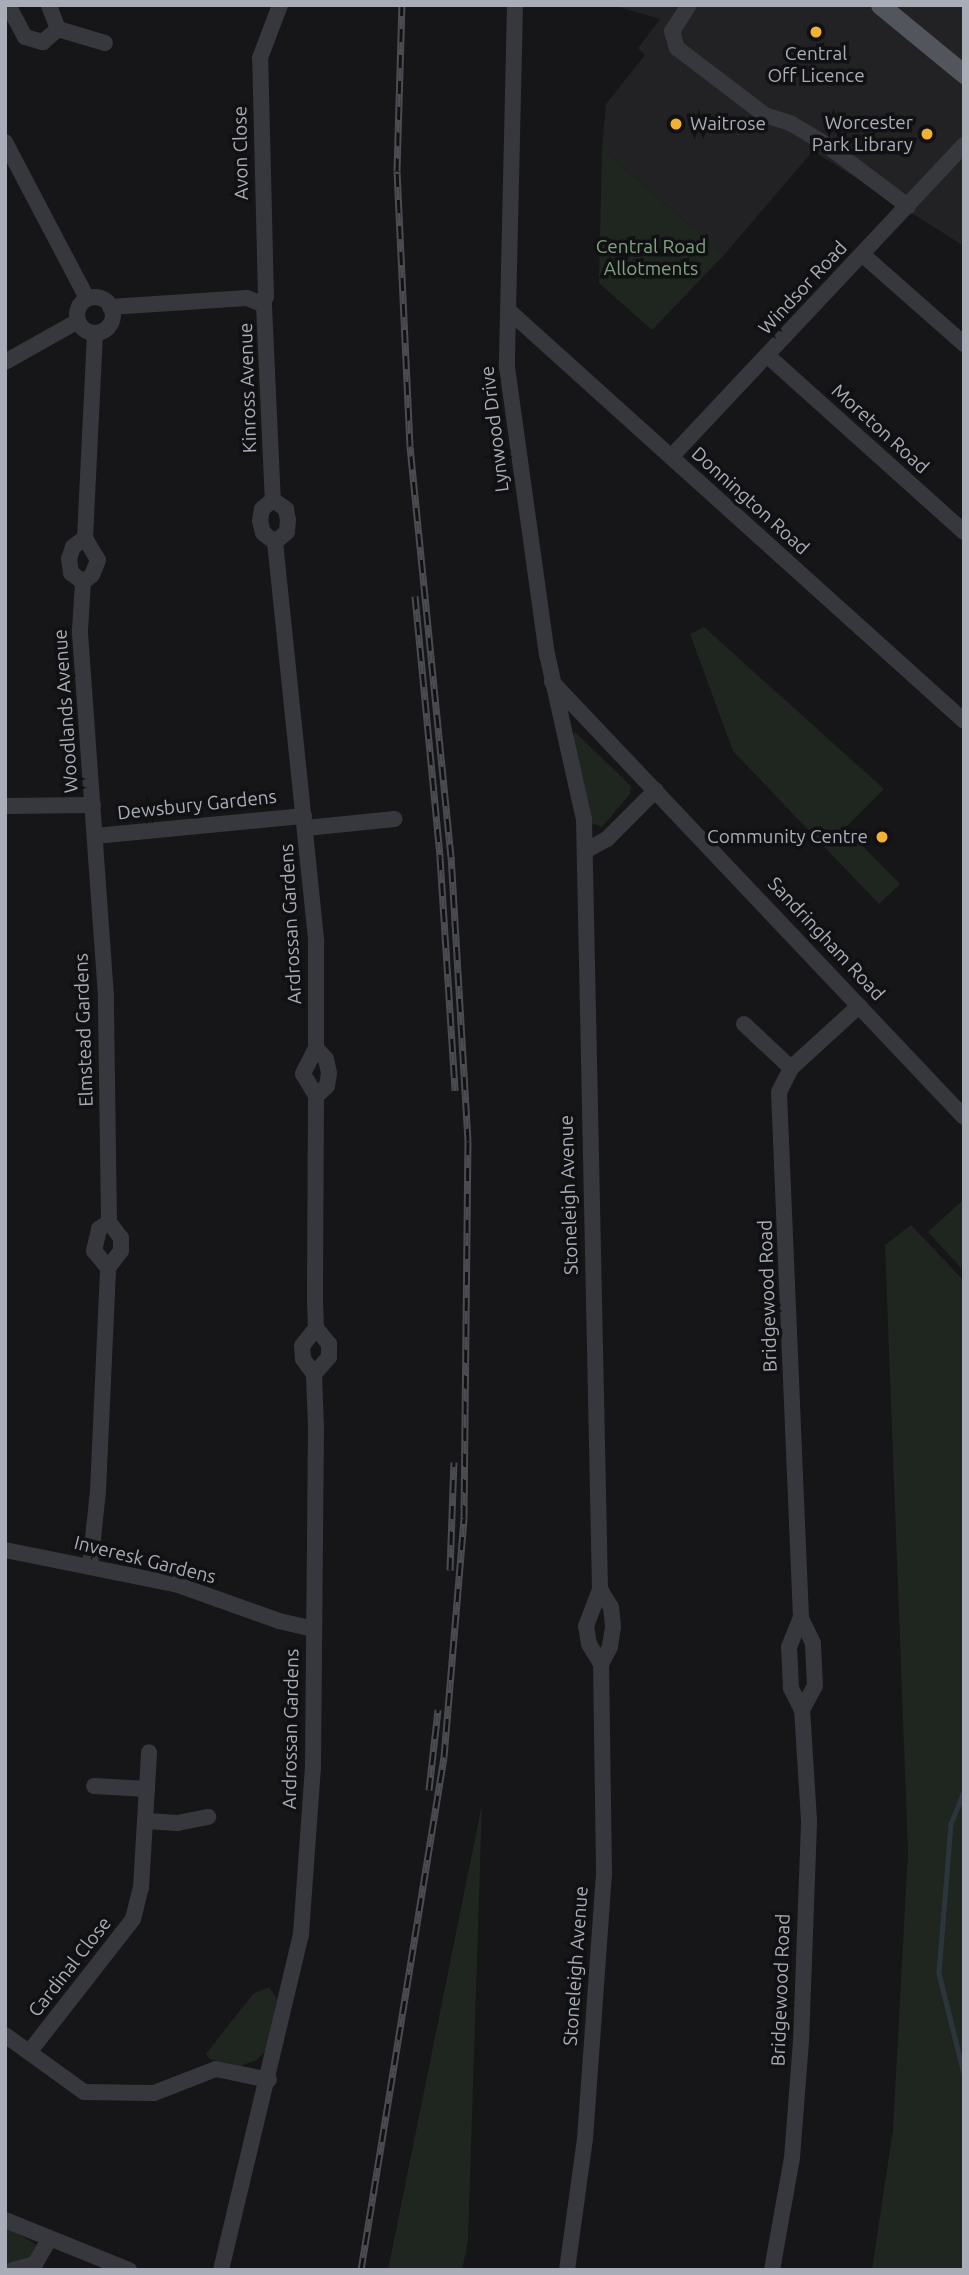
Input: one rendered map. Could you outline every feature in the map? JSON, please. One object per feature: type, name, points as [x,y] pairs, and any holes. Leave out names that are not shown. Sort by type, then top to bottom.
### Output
[{"type":"main road","points":[[884,6],[964,74]]},
{"type":"street","points":[[8,5],[25,37],[32,41],[43,42],[58,29]]},
{"type":"street","points":[[49,5],[58,29]]},
{"type":"street","name":"Avon Close","points":[[260,301],[266,297],[260,58],[280,5]]},
{"type":"street","name":"Lynwood Drive","points":[[515,5],[507,367],[552,682],[580,799]]},
{"type":"street","points":[[689,5],[672,31],[677,48],[765,115],[792,124],[825,144],[908,206]]},
{"type":"street","points":[[58,29],[105,43]]},
{"type":"street","points":[[5,142],[86,298]]},
{"type":"street","name":"Windsor Road","points":[[671,457],[769,357],[964,145]]},
{"type":"street","points":[[863,254],[964,344]]},
{"type":"street","points":[[86,298],[104,299],[110,307],[108,327],[95,333],[78,321],[77,312],[86,298]]},
{"type":"street","name":"Kinross Avenue","points":[[110,307],[260,301],[267,314],[273,500]]},
{"type":"street","name":"Donnington Road","points":[[509,311],[964,722]]},
{"type":"street","points":[[5,362],[78,321]]},
{"type":"street","name":"Woodlands Avenue","points":[[95,333],[85,538],[98,560],[92,575],[83,582],[79,630],[95,836]]},
{"type":"street","name":"Moreton Road","points":[[769,357],[964,533]]},
{"type":"street","name":"Kinross Avenue","points":[[273,500],[262,509],[261,521],[263,533],[275,542],[302,797]]},
{"type":"street","name":"Kinross Avenue","points":[[273,500],[286,509],[288,520],[287,532],[275,542]]},
{"type":"street","name":"Woodlands Avenue","points":[[83,582],[71,573],[69,559],[73,547],[85,538]]},
{"type":"street","name":"Sandringham Road","points":[[552,682],[964,1117]]},
{"type":"street","points":[[585,851],[607,839],[656,790]]},
{"type":"street","name":"Ardrossan Gardens","points":[[221,2270],[269,2080],[301,1934],[313,1768],[314,1374],[303,1359],[302,1346],[316,1328],[316,1096],[303,1074],[305,1061],[316,1048],[316,942],[302,797]]},
{"type":"street","name":"Stoneleigh Avenue","points":[[567,2270],[585,2139],[604,1873],[601,1664],[589,1644],[586,1626],[600,1590],[585,851],[580,799]]},
{"type":"street","name":"Dewsbury Gardens","points":[[5,806],[93,805]]},
{"type":"street","name":"Dewsbury Gardens","points":[[95,836],[394,819]]},
{"type":"street","name":"Elmstead Gardens","points":[[90,1567],[98,1502],[108,1268],[94,1251],[99,1229],[109,1222],[106,996],[95,836]]},
{"type":"street","name":"Bridgewood Road","points":[[802,1710],[815,1686],[813,1643],[801,1618],[779,1092],[791,1068],[859,1006]]},
{"type":"street","points":[[744,1024],[762,1053],[791,1068]]},
{"type":"street","name":"Ardrossan Gardens","points":[[316,1048],[326,1059],[329,1073],[327,1086],[316,1096]]},
{"type":"street","name":"Ardrossan Gardens","points":[[314,1374],[329,1357],[329,1344],[316,1328]]},
{"type":"street","name":"Inveresk Gardens","points":[[5,1550],[178,1585],[279,1621],[313,1629]]},
{"type":"street","name":"Stoneleigh Avenue","points":[[600,1590],[611,1608],[612,1627],[611,1647],[601,1664]]},
{"type":"street","name":"Bridgewood Road","points":[[772,2270],[797,2118],[809,1820],[802,1710],[791,1688],[789,1647],[801,1618]]},
{"type":"street","name":"Cardinal Close","points":[[30,2052],[133,1919],[141,1888],[149,1752]]},
{"type":"street","points":[[94,1786],[147,1789]]},
{"type":"street","points":[[146,1821],[177,1823],[208,1817]]},
{"type":"street","points":[[5,2035],[72,2087],[104,2095],[154,2093],[216,2069],[269,2080]]},
{"type":"street","points":[[5,2220],[129,2270]]},
{"type":"street","points":[[13,2270],[35,2264],[49,2240]]},
{"type":"shaded area","points":[[612,5],[964,5],[964,246],[813,151],[724,255],[602,149],[606,104],[645,55],[638,48],[660,19]]},
{"type":"green space","name":"Central Road Allotments","points":[[602,149],[724,255],[652,330],[599,283]]},
{"type":"green space","points":[[704,627],[884,789],[845,828],[900,884],[879,904],[733,751],[690,634]]},
{"type":"green space","points":[[575,732],[631,786],[630,794],[602,827],[590,823],[572,738]]},
{"type":"green space","points":[[964,1199],[964,1271],[928,1232]]},
{"type":"green space","points":[[911,1225],[964,1281],[964,2270],[872,2270],[893,2130],[908,1851],[885,1245]]},
{"type":"green space","points":[[482,1804],[468,2241],[462,2270],[388,2270]]},
{"type":"green space","points":[[269,1987],[277,1999],[266,2050],[257,2060],[240,2066],[210,2059],[206,2054],[253,1994]]},
{"type":"green space","points":[[5,2226],[37,2245],[38,2251],[30,2261],[5,2266]]},
{"type":"waterway","points":[[964,1792],[951,1824],[939,1973],[964,2074]]},
{"type":"railway","points":[[361,2270],[444,1757],[464,1518],[468,1141],[451,857],[410,446],[397,171],[402,5]]},
{"type":"railway","points":[[415,596],[440,857],[455,1091]]},
{"type":"railway","points":[[450,1570],[454,1462]]},
{"type":"railway","points":[[429,1790],[438,1710]]},
{"type":"place","name":"Central Off Licence","points":[[816,32]]},
{"type":"place","name":"Waitrose","points":[[676,124]]},
{"type":"place","name":"Worcester Park Library","points":[[927,134]]},
{"type":"place","name":"Community Centre","points":[[882,837]]}]
